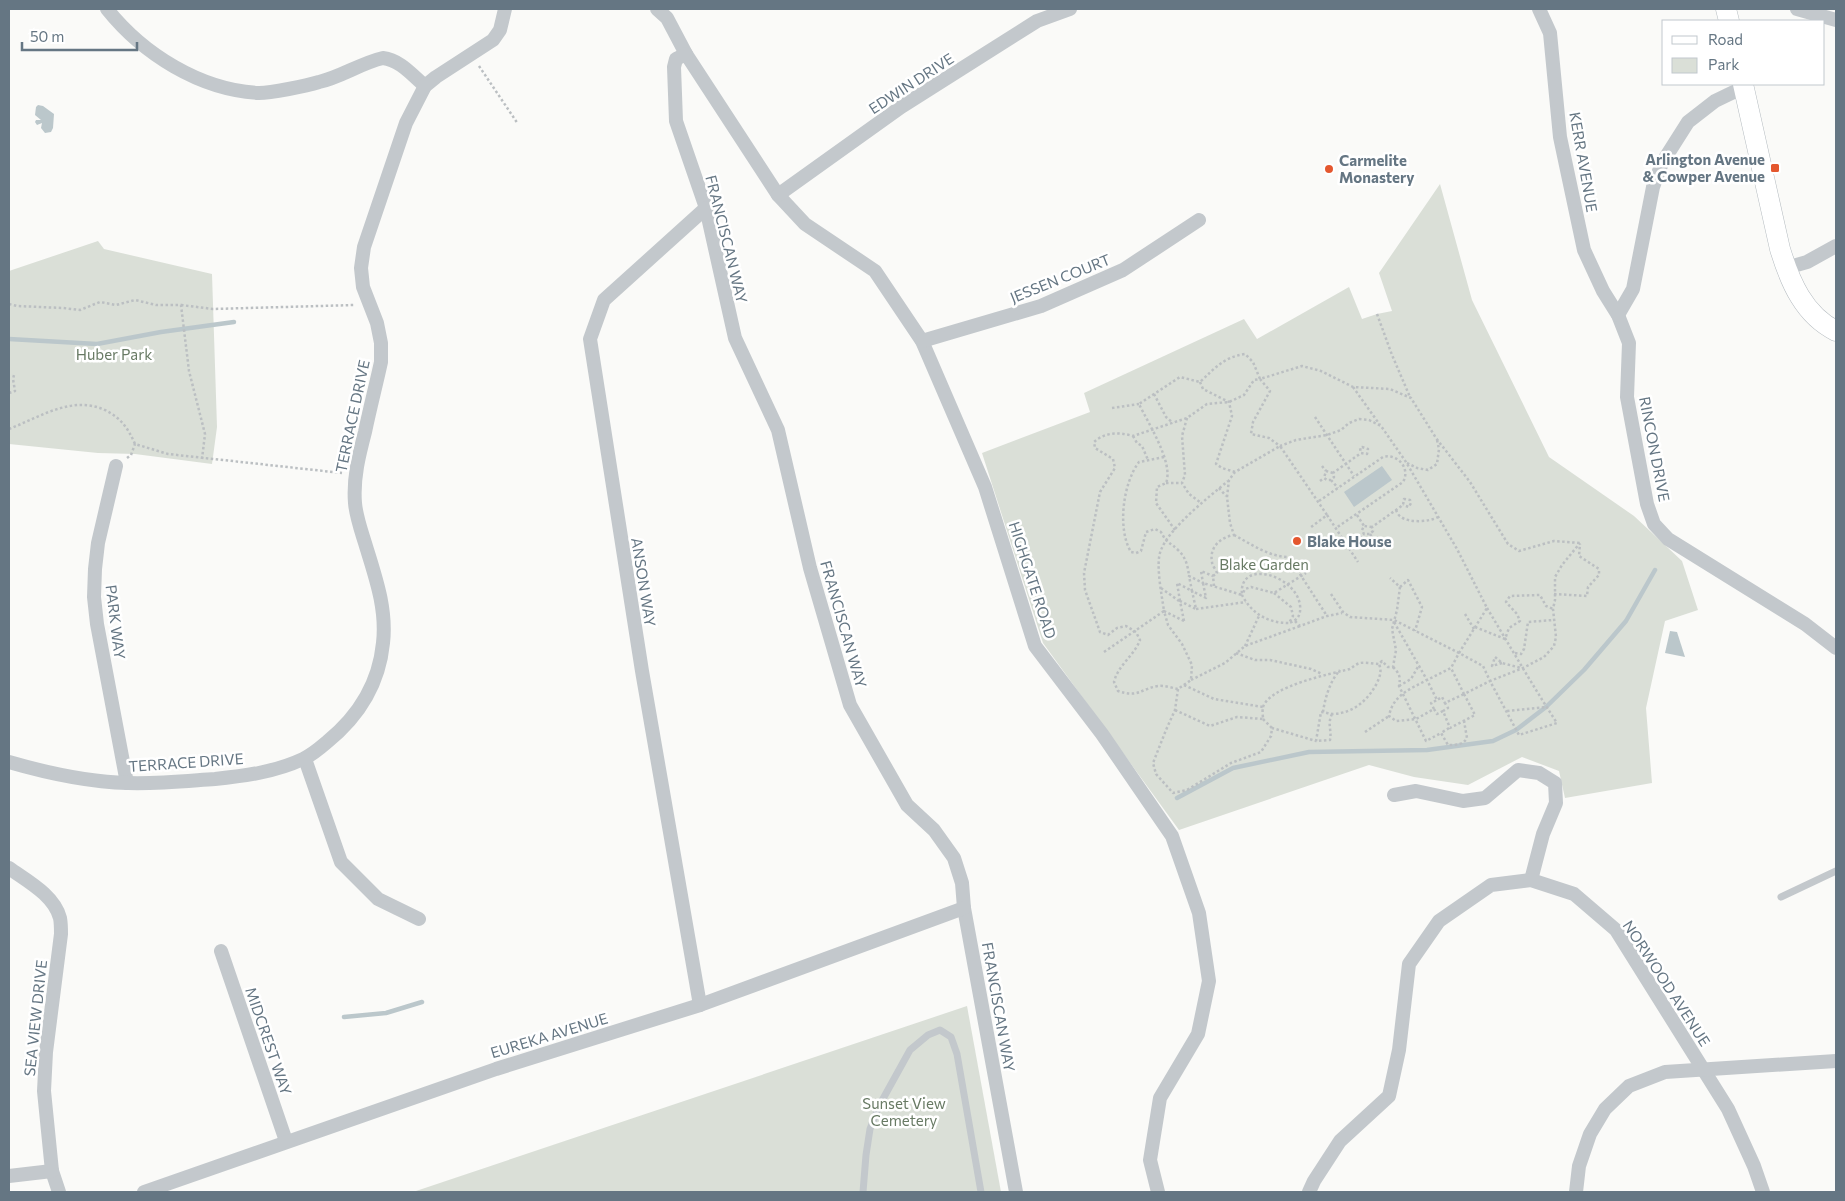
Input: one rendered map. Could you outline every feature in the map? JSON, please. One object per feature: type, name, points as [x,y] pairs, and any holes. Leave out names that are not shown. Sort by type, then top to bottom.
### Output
[{"type":"main road","points":[[1743,85],[1786,268],[1801,300],[1817,318],[1836,331]]},
{"type":"street","points":[[107,9],[120,25],[144,47],[178,70],[222,86],[260,93],[320,82],[383,58],[392,59],[400,64],[424,86]]},
{"type":"street","name":"TERRACE DRIVE","points":[[9,762],[87,779],[127,783],[182,782],[235,777],[273,770],[304,759],[344,728],[361,708],[374,684],[383,643],[384,619],[380,595],[355,503],[355,474],[381,362],[381,343],[377,323],[363,287],[361,268],[364,247],[406,123],[424,86],[494,40],[504,20],[505,9]]},
{"type":"street","name":"HIGHGATE ROAD","points":[[657,9],[668,18],[686,54],[778,196],[805,224],[875,271],[922,341],[985,487],[1036,646],[1102,734],[1172,836],[1199,913],[1209,981],[1198,1034],[1160,1098],[1150,1160],[1158,1192]]},
{"type":"street","name":"EDWIN DRIVE","points":[[778,196],[901,107],[1037,21],[1070,9]]},
{"type":"street","name":"KERR AVENUE","points":[[1539,9],[1550,33],[1560,137],[1584,250],[1603,291],[1618,315]]},
{"type":"street","points":[[1798,9],[1836,20]]},
{"type":"street","name":"FRANCISCAN WAY","points":[[686,54],[676,59],[674,67],[676,121],[706,208],[735,338],[778,430],[810,568],[850,705],[907,805],[934,830],[954,858],[962,883],[964,908],[1016,1192]]},
{"type":"street","points":[[1618,315],[1633,289],[1653,187],[1662,163],[1688,122],[1715,101],[1743,85]]},
{"type":"street","name":"ANSON WAY","points":[[700,1005],[642,671],[590,338],[604,300],[706,208]]},
{"type":"street","name":"JESSEN COURT","points":[[922,341],[1041,306],[1123,270],[1198,220]]},
{"type":"street","points":[[1786,268],[1808,262],[1836,246]]},
{"type":"street","name":"RINCON DRIVE","points":[[1618,315],[1629,343],[1627,397],[1647,504],[1654,524],[1668,539],[1805,624],[1836,648]]},
{"type":"street","name":"PARK WAY","points":[[116,466],[98,543],[94,569],[94,597],[97,624],[127,783]]},
{"type":"street","points":[[304,759],[341,862],[378,899],[418,919]]},
{"type":"street","points":[[1394,795],[1416,791],[1464,801],[1485,798],[1518,770],[1539,773],[1555,783],[1556,803],[1543,834],[1531,880]]},
{"type":"street","name":"SEA VIEW DRIVE","points":[[9,868],[38,888],[51,902],[60,917],[61,934],[46,1052],[44,1091],[52,1171],[59,1192]]},
{"type":"street","name":"NORWOOD AVENUE","points":[[1309,1192],[1340,1141],[1389,1096],[1399,1050],[1409,964],[1434,928],[1439,922],[1491,885],[1531,880],[1574,894],[1616,930],[1728,1109],[1754,1166],[1763,1192]]},
{"type":"street","name":"EUREKA AVENUE","points":[[144,1192],[496,1069],[700,1005],[964,908]]},
{"type":"street","name":"MIDCREST WAY","points":[[221,951],[286,1141]]},
{"type":"street","points":[[1576,1192],[1579,1166],[1590,1134],[1605,1109],[1629,1086],[1665,1072],[1836,1061]]},
{"type":"street","points":[[9,1176],[52,1171]]},
{"type":"lane","points":[[1781,897],[1836,871]]},
{"type":"lane","points":[[863,1192],[870,1129],[879,1106],[910,1050],[928,1035],[940,1030],[951,1037],[957,1054],[981,1192]]},
{"type":"path","points":[[471,54],[518,124]]},
{"type":"path","points":[[9,304],[80,310],[100,302],[116,305],[135,300],[156,306],[181,305],[213,309],[369,304]]},
{"type":"path","points":[[181,305],[189,372],[205,434],[202,457]]},
{"type":"path","points":[[1377,314],[1411,398],[1436,438],[1470,482],[1508,544],[1519,551],[1554,541],[1580,542]]},
{"type":"path","points":[[1200,382],[1221,362],[1233,356],[1245,354],[1253,362],[1260,379],[1270,391],[1253,422],[1251,434],[1269,438],[1280,446],[1319,501],[1358,562]]},
{"type":"path","points":[[1343,612],[1245,646],[1225,663],[1191,680],[1178,689],[1158,686],[1137,694],[1127,694],[1118,691],[1114,682],[1116,675],[1138,646],[1140,640],[1136,632],[1126,626],[1117,628],[1108,635],[1100,632],[1085,590],[1084,573],[1100,492],[1115,468],[1113,459],[1094,448],[1094,442],[1100,436],[1125,434],[1133,436],[1187,418],[1207,404],[1229,402],[1244,395],[1254,380],[1302,366],[1321,371],[1354,387],[1390,389],[1411,398]]},
{"type":"path","points":[[9,393],[15,390],[14,375]]},
{"type":"path","points":[[1112,408],[1139,404],[1180,377],[1200,382]]},
{"type":"path","points":[[1200,382],[1203,389],[1229,402]]},
{"type":"path","points":[[1331,594],[1343,612],[1350,617],[1394,620],[1483,666],[1519,736],[1557,723],[1486,608],[1457,549],[1406,462],[1354,387]]},
{"type":"path","points":[[1154,394],[1166,417],[1173,423]]},
{"type":"path","points":[[1229,402],[1232,416],[1216,464],[1236,472]]},
{"type":"path","points":[[9,429],[73,404],[95,406],[117,416],[129,430],[135,444],[131,455]]},
{"type":"path","points":[[1139,404],[1164,457],[1168,476],[1166,483]]},
{"type":"path","points":[[1315,417],[1354,476]]},
{"type":"path","points":[[1182,483],[1185,475],[1182,436],[1187,418]]},
{"type":"path","points":[[1191,680],[1192,665],[1182,644],[1168,625],[1164,611],[1159,570],[1160,550],[1175,530],[1201,503],[1236,472],[1280,446],[1296,440],[1328,435],[1341,430],[1349,423],[1359,419],[1369,420],[1381,426]]},
{"type":"path","points":[[1133,436],[1137,443],[1142,446],[1148,460]]},
{"type":"path","points":[[1406,462],[1416,468],[1428,470],[1438,464],[1439,449],[1436,438]]},
{"type":"path","points":[[135,444],[168,454],[355,474]]},
{"type":"path","points":[[1331,480],[1333,473],[1361,453]]},
{"type":"path","points":[[1319,501],[1383,457],[1388,456],[1398,459],[1403,464],[1406,474],[1403,482],[1336,528]]},
{"type":"path","points":[[1164,457],[1139,462],[1134,469],[1126,493],[1123,532],[1125,543],[1130,552],[1136,553],[1140,551],[1146,532],[1155,529],[1161,532],[1166,542],[1177,549],[1185,558],[1196,609]]},
{"type":"path","points":[[1322,466],[1326,472],[1333,473]]},
{"type":"path","points":[[1320,481],[1324,478],[1326,472]]},
{"type":"path","points":[[1324,478],[1331,480],[1338,488]]},
{"type":"path","points":[[1229,480],[1227,497],[1230,523],[1234,535]]},
{"type":"path","points":[[1175,530],[1156,503],[1157,487],[1166,483],[1182,483]]},
{"type":"path","points":[[1182,483],[1189,494],[1201,503]]},
{"type":"path","points":[[1219,488],[1227,497]]},
{"type":"path","points":[[1370,534],[1373,531],[1372,528],[1403,505]]},
{"type":"path","points":[[1396,510],[1401,517],[1411,520],[1433,521],[1438,517]]},
{"type":"path","points":[[1357,514],[1364,526],[1362,530],[1364,534]]},
{"type":"path","points":[[1312,527],[1327,515]]},
{"type":"path","points":[[1364,526],[1372,528]]},
{"type":"path","points":[[1359,537],[1364,534],[1370,534]]},
{"type":"path","points":[[1370,534],[1374,540]]},
{"type":"path","points":[[1214,586],[1213,576],[1217,573],[1212,562],[1217,543],[1224,537],[1234,535],[1268,553],[1289,557],[1327,616]]},
{"type":"path","points":[[1445,703],[1490,680],[1523,668],[1544,657],[1554,646],[1556,637],[1553,620],[1555,577],[1580,542]]},
{"type":"path","points":[[1554,594],[1587,596],[1588,587],[1599,575],[1599,569],[1579,556],[1580,542]]},
{"type":"path","points":[[1164,611],[1184,621],[1177,583],[1206,598],[1201,571],[1213,576]]},
{"type":"path","points":[[1274,593],[1306,573]]},
{"type":"path","points":[[1268,574],[1289,584],[1300,602],[1300,616],[1290,623],[1276,622],[1259,616],[1242,595],[1243,582],[1254,575],[1268,574]]},
{"type":"path","points":[[1189,576],[1203,583],[1242,595]]},
{"type":"path","points":[[1390,578],[1400,587]]},
{"type":"path","points":[[1393,667],[1396,650],[1392,629],[1400,587],[1408,580],[1422,607],[1415,631]]},
{"type":"path","points":[[1242,595],[1245,589],[1250,587],[1274,593],[1291,607],[1293,616],[1290,623]]},
{"type":"path","points":[[1161,588],[1180,602],[1196,609],[1246,602]]},
{"type":"path","points":[[1505,639],[1509,628],[1520,621],[1517,614],[1506,602],[1510,596],[1540,595],[1546,606],[1553,610]]},
{"type":"path","points":[[1365,732],[1389,716],[1391,706],[1402,693],[1451,668],[1486,608]]},
{"type":"path","points":[[1104,652],[1136,632],[1164,611]]},
{"type":"path","points":[[1465,614],[1475,628],[1505,639]]},
{"type":"path","points":[[1245,646],[1259,616]]},
{"type":"path","points":[[1394,620],[1437,700]]},
{"type":"path","points":[[1513,652],[1521,654],[1524,649],[1528,622],[1553,620]]},
{"type":"path","points":[[1295,621],[1300,626]]},
{"type":"path","points":[[1236,653],[1255,660],[1270,660],[1311,668],[1323,674]]},
{"type":"path","points":[[1263,719],[1263,707],[1282,690],[1323,674],[1351,668],[1361,663],[1379,664],[1382,661],[1388,667],[1393,667],[1398,672],[1400,678],[1399,686],[1426,741],[1475,715],[1451,668]]},
{"type":"path","points":[[1502,663],[1523,668]]},
{"type":"path","points":[[1324,712],[1332,714],[1354,708],[1368,698],[1380,676],[1381,668],[1379,664]]},
{"type":"path","points":[[1399,686],[1411,679],[1419,665]]},
{"type":"path","points":[[1316,741],[1320,714],[1324,712],[1326,697],[1340,670]]},
{"type":"path","points":[[1184,685],[1214,699],[1263,707]]},
{"type":"path","points":[[1178,689],[1175,710],[1153,763],[1156,774],[1173,792],[1187,790],[1231,763],[1261,752],[1271,736],[1272,728]]},
{"type":"path","points":[[1442,697],[1445,703],[1448,708],[1437,714],[1431,703],[1442,697]]},
{"type":"path","points":[[1507,711],[1546,707]]},
{"type":"path","points":[[1389,716],[1396,721],[1416,719],[1434,708]]},
{"type":"path","points":[[1175,710],[1210,726],[1237,718],[1263,719],[1272,728],[1316,741],[1330,740],[1329,721],[1332,714]]},
{"type":"path","points":[[1443,711],[1450,728]]},
{"type":"path","points":[[1441,733],[1448,745],[1456,746],[1465,742],[1467,730],[1464,721]]},
{"type":"green space","name":"Blake Garden","points":[[1440,184],[1472,300],[1549,457],[1634,516],[1682,561],[1698,610],[1665,621],[1646,708],[1652,783],[1565,798],[1559,771],[1522,757],[1468,785],[1414,777],[1369,765],[1179,830],[1043,643],[982,453],[1090,412],[1084,393],[1244,319],[1257,339],[1349,287],[1362,319],[1392,311],[1379,273]]},
{"type":"green space","name":"Huber Park","points":[[98,241],[104,249],[212,274],[217,427],[212,464],[135,454],[98,453],[9,444],[9,271]]},
{"type":"green space","name":"Sunset View Cemetery","points":[[967,1006],[1001,1192],[413,1192]]},
{"type":"shaded area","points":[[38,105],[43,106],[54,114],[51,132],[45,133],[41,128],[42,123],[37,125],[35,122],[36,120],[41,120],[35,115]]},
{"type":"shaded area","points":[[1382,466],[1392,480],[1354,507],[1344,492]]},
{"type":"shaded area","points":[[1670,631],[1677,632],[1685,657],[1665,653]]},
{"type":"waterway","points":[[9,339],[97,344],[161,332],[234,322]]},
{"type":"waterway","points":[[1177,798],[1233,768],[1309,752],[1427,750],[1493,741],[1516,730],[1546,707],[1584,670],[1626,621],[1655,570]]},
{"type":"waterway","points":[[344,1017],[386,1013],[422,1002]]},
{"type":"place","name":"Arlington Avenue & Cowper Avenue","points":[[1775,168]]},
{"type":"place","name":"Carmelite Monastery","points":[[1329,169]]},
{"type":"place","name":"Blake House","points":[[1297,541]]}]
